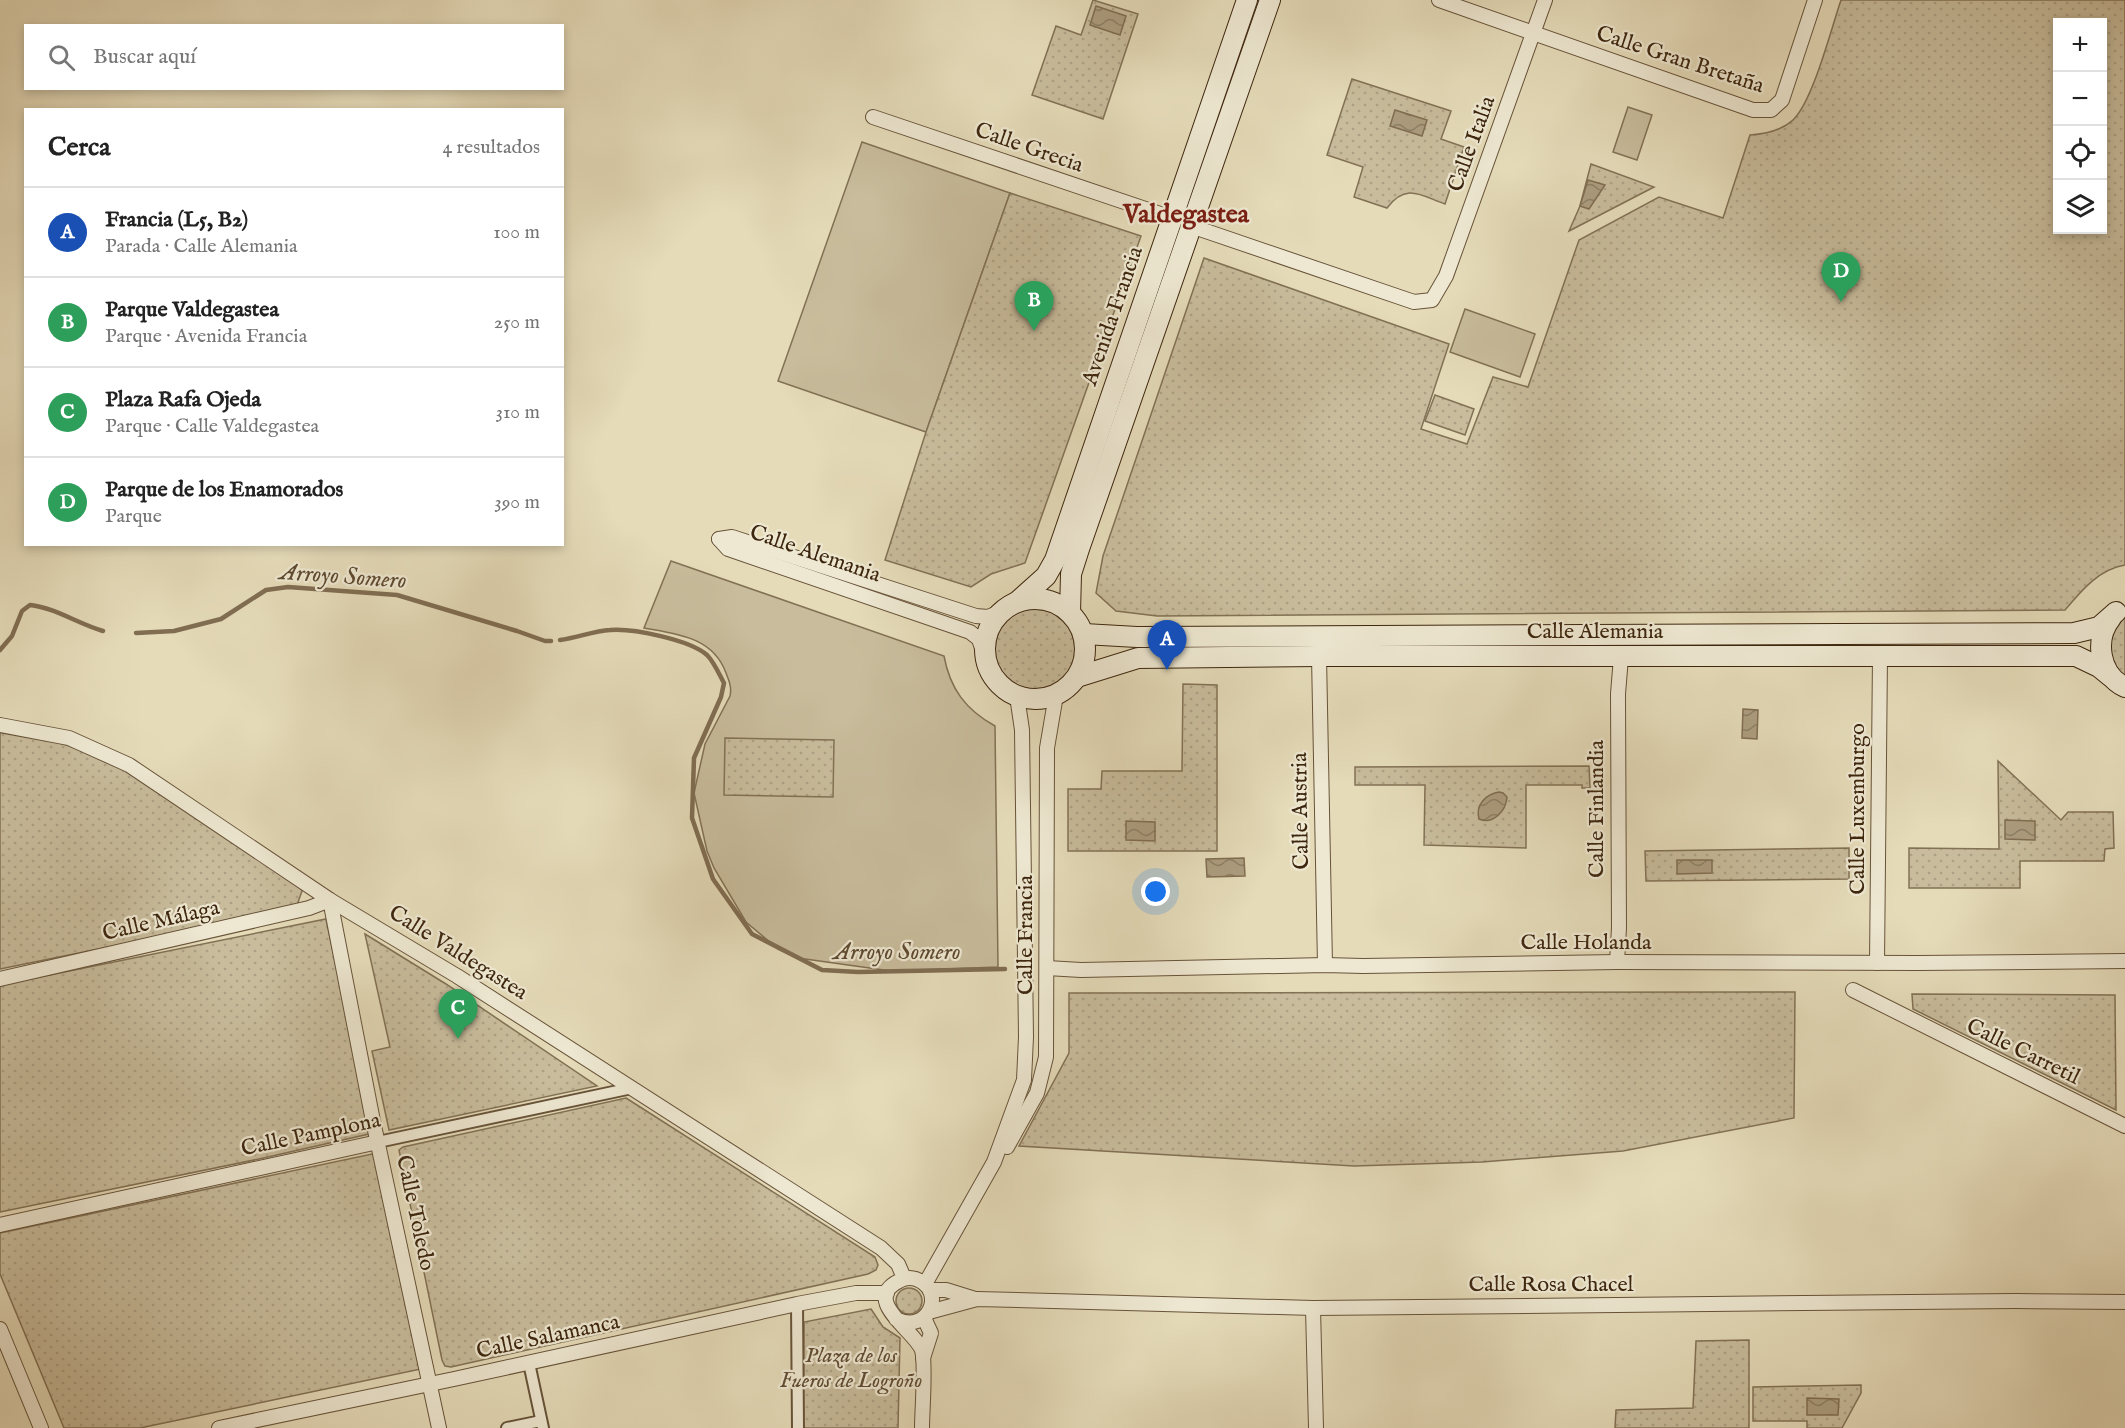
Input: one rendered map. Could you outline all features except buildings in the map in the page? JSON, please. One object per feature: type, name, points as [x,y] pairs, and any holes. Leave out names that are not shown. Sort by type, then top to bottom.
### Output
[{"type":"main road","name":"Avenida Francia","points":[[1010,607],[1046,576],[1055,560],[1247,0]]},
{"type":"main road","name":"Avenida Francia","points":[[1070,613],[1071,574],[1270,0]]},
{"type":"main road","points":[[1026,600],[1043,600],[1070,613],[1079,622],[1084,634],[1086,656],[1071,685],[1056,695],[1031,700],[1017,696],[997,682],[988,667],[985,643],[994,620],[1010,607],[1026,600]]},
{"type":"main road","points":[[2118,682],[2102,659],[2102,634],[2106,624],[2121,609]]},
{"type":"main road","name":"Calle Alemania","points":[[1084,634],[1161,637],[2074,633],[2099,627],[2121,609]]},
{"type":"main road","name":"Calle Alemania","points":[[1077,677],[1138,658],[2076,656],[2099,667],[2118,682]]},
{"type":"street","name":"Calle Gran Bretaña","points":[[1439,0],[1753,110],[1771,110],[1782,100],[1815,0]]},
{"type":"street","name":"Calle Italia","points":[[1191,226],[1414,302],[1432,300],[1446,276],[1545,0]]},
{"type":"street","name":"Calle Grecia","points":[[873,117],[1172,218]]},
{"type":"street","name":"Calle Alemania","points":[[988,667],[980,639],[970,632],[728,549],[719,539],[732,537],[976,616],[988,618],[1010,607]]},
{"type":"street","name":"Calle Austria","points":[[1319,656],[1325,965]]},
{"type":"street","name":"Calle Luxemburgo","points":[[1877,963],[1880,656]]},
{"type":"street","name":"Calle Finlandia","points":[[1617,962],[1618,694],[1621,657]]},
{"type":"street","name":"Calle Francia","points":[[994,1162],[1011,1140],[1037,1093],[1046,1057],[1047,748],[1056,695]]},
{"type":"street","name":"Calle Francia","points":[[928,1287],[946,1247],[994,1162],[1024,1080],[1026,1037],[1022,730],[1017,696]]},
{"type":"street","name":"Calle Valdegastea","points":[[0,725],[69,738],[129,765],[330,900],[457,976],[881,1248],[898,1264],[908,1278]]},
{"type":"street","name":"Calle Málaga","points":[[0,980],[309,908],[330,900]]},
{"type":"street","name":"Calle Toledo","points":[[330,900],[378,1142],[439,1428]]},
{"type":"street","name":"Calle Holanda","points":[[1047,968],[1081,970],[1617,962],[2125,961]]},
{"type":"street","name":"Calle Carretil","points":[[1853,990],[2125,1126]]},
{"type":"street","name":"Calle Pamplona","points":[[0,1225],[632,1088]]},
{"type":"street","name":"Calle Francia","points":[[908,1278],[946,1247]]},
{"type":"street","points":[[881,1248],[889,1267],[887,1308],[916,1338],[922,1351],[922,1428]]},
{"type":"street","points":[[889,1290],[896,1282],[908,1278],[928,1287],[932,1298],[927,1315],[931,1333],[923,1358]]},
{"type":"street","name":"Calle Rosa Chacel","points":[[928,1287],[977,1299],[1313,1308],[2122,1300]]},
{"type":"street","name":"Calle Salamanca","points":[[219,1428],[796,1304],[856,1293],[889,1290]]},
{"type":"street","name":"Calle Rosa Chacel","points":[[927,1315],[977,1299]]},
{"type":"street","points":[[796,1304],[798,1428]]},
{"type":"street","points":[[1313,1308],[1316,1428]]},
{"type":"street","points":[[896,1319],[910,1323],[927,1315]]},
{"type":"street","points":[[0,1329],[41,1428]]},
{"type":"street","points":[[507,1428],[542,1424],[529,1363]]},
{"type":"green space","points":[[1093,0],[1138,14],[1103,119],[1032,95],[1056,26],[1081,35]]},
{"type":"green space","points":[[1841,0],[2125,0],[2125,565],[2099,576],[2084,588],[2065,610],[1157,616],[1116,611],[1096,593],[1103,556],[1204,258],[1449,344],[1421,429],[1467,444],[1493,377],[1528,387],[1579,240],[1659,197],[1723,218],[1750,135],[1767,133],[1793,120],[1808,97]]},
{"type":"green space","points":[[1352,79],[1451,111],[1441,139],[1464,147],[1445,204],[1414,193],[1401,196],[1387,208],[1354,197],[1363,167],[1327,155]]},
{"type":"green space","points":[[1628,107],[1652,115],[1637,160],[1613,152]]},
{"type":"green space","points":[[862,142],[1010,193],[926,432],[778,381]]},
{"type":"green space","points":[[1591,164],[1654,187],[1569,231],[1580,206]]},
{"type":"green space","points":[[1010,193],[1141,236],[1025,563],[991,574],[971,587],[885,560],[926,432]]},
{"type":"green space","points":[[1465,309],[1535,334],[1520,377],[1450,352]]},
{"type":"green space","points":[[1435,395],[1474,409],[1465,435],[1425,421]]},
{"type":"green space","points":[[671,561],[944,656],[950,679],[961,697],[976,713],[995,726],[998,967],[891,971],[798,958],[778,949],[746,922],[714,868],[707,851],[694,793],[705,744],[730,696],[728,679],[720,661],[703,645],[681,635],[644,628]]},
{"type":"green space","points":[[1035,609],[1057,616],[1063,621],[1074,641],[1075,649],[1068,671],[1063,677],[1043,688],[1035,689],[1013,682],[1007,677],[996,657],[995,649],[1002,627],[1007,621],[1027,610]]},
{"type":"green space","points":[[2125,615],[2125,678],[2121,676],[2108,654],[2112,629]]},
{"type":"green space","points":[[1183,684],[1217,685],[1217,851],[1068,851],[1068,789],[1101,789],[1102,771],[1182,771]]},
{"type":"green space","points":[[0,732],[53,741],[76,748],[134,774],[300,885],[302,891],[297,905],[0,969]]},
{"type":"green space","points":[[725,738],[834,740],[833,797],[724,795]]},
{"type":"green space","points":[[1998,761],[2061,820],[2068,812],[2113,812],[2114,848],[2105,849],[2104,861],[2020,861],[2020,888],[1909,888],[1909,848],[1999,849]]},
{"type":"green space","points":[[1589,766],[1590,788],[1582,788],[1582,785],[1526,785],[1526,848],[1424,845],[1425,785],[1355,785],[1355,767]]},
{"type":"green space","points":[[1849,848],[1849,879],[1646,881],[1645,851]]},
{"type":"green space","points":[[326,919],[371,1130],[369,1134],[0,1212],[0,985]]},
{"type":"green space","points":[[365,934],[446,984],[597,1086],[389,1130],[372,1051],[390,1047]]},
{"type":"green space","points":[[1795,992],[1794,1118],[1623,1151],[1482,1162],[1354,1166],[1019,1146],[1069,1053],[1069,993]]},
{"type":"green space","points":[[1912,994],[2115,995],[2116,1110],[1913,1009]]},
{"type":"green space","points":[[626,1098],[875,1257],[878,1265],[876,1270],[868,1274],[451,1367],[445,1366],[399,1150],[403,1147]]},
{"type":"green space","points":[[372,1154],[421,1369],[140,1428],[64,1428],[0,1274],[0,1233]]},
{"type":"green space","points":[[909,1288],[918,1292],[922,1301],[918,1310],[909,1314],[900,1310],[896,1301],[900,1292]]},
{"type":"green space","name":"Plaza de los Fueros de Logroño","points":[[871,1309],[883,1327],[900,1338],[898,1428],[803,1428],[804,1322]]},
{"type":"green space","points":[[1749,1340],[1749,1428],[1615,1428],[1616,1410],[1693,1408],[1696,1341]]},
{"type":"green space","points":[[1861,1385],[1861,1393],[1842,1428],[1807,1428],[1807,1421],[1753,1421],[1753,1387]]},
{"type":"water","points":[[1096,6],[1126,16],[1120,35],[1090,25]]},
{"type":"water","points":[[1395,110],[1427,120],[1422,136],[1390,126]]},
{"type":"water","points":[[1588,180],[1605,185],[1589,209],[1580,206]]},
{"type":"water","points":[[1743,709],[1758,710],[1757,739],[1742,738]]},
{"type":"water","points":[[1499,792],[1507,797],[1501,812],[1489,820],[1479,819],[1480,805],[1490,795]]},
{"type":"water","points":[[2005,820],[2035,821],[2035,840],[2005,839]]},
{"type":"water","points":[[1126,821],[1155,822],[1155,841],[1126,840]]},
{"type":"water","points":[[1244,858],[1245,876],[1207,877],[1206,859]]},
{"type":"water","points":[[1677,860],[1712,860],[1712,873],[1677,874]]},
{"type":"water","points":[[1807,1398],[1839,1399],[1838,1415],[1807,1415]]},
{"type":"waterway","name":"Arroyo Somero","points":[[136,633],[174,631],[221,619],[266,590],[288,587],[397,595],[551,641]]},
{"type":"waterway","points":[[0,650],[12,636],[22,611],[30,605],[49,609],[103,631]]},
{"type":"waterway","name":"Arroyo Somero","points":[[560,640],[604,631],[632,631],[688,644],[707,655],[712,661],[724,683],[721,697],[694,758],[692,818],[713,879],[752,934],[822,970],[858,972],[1005,969]]},
{"type":"place","name":"Parque de los Enamorados","points":[[1841,302]]},
{"type":"place","name":"Parque Valdegastea","points":[[1034,331]]},
{"type":"place","name":"Francia (L5, B2)","points":[[1167,670]]},
{"type":"place","name":"Plaza Rafa Ojeda","points":[[458,1039]]},
{"type":"district","name":"Valdegastea","points":[[1186,214]]}]
